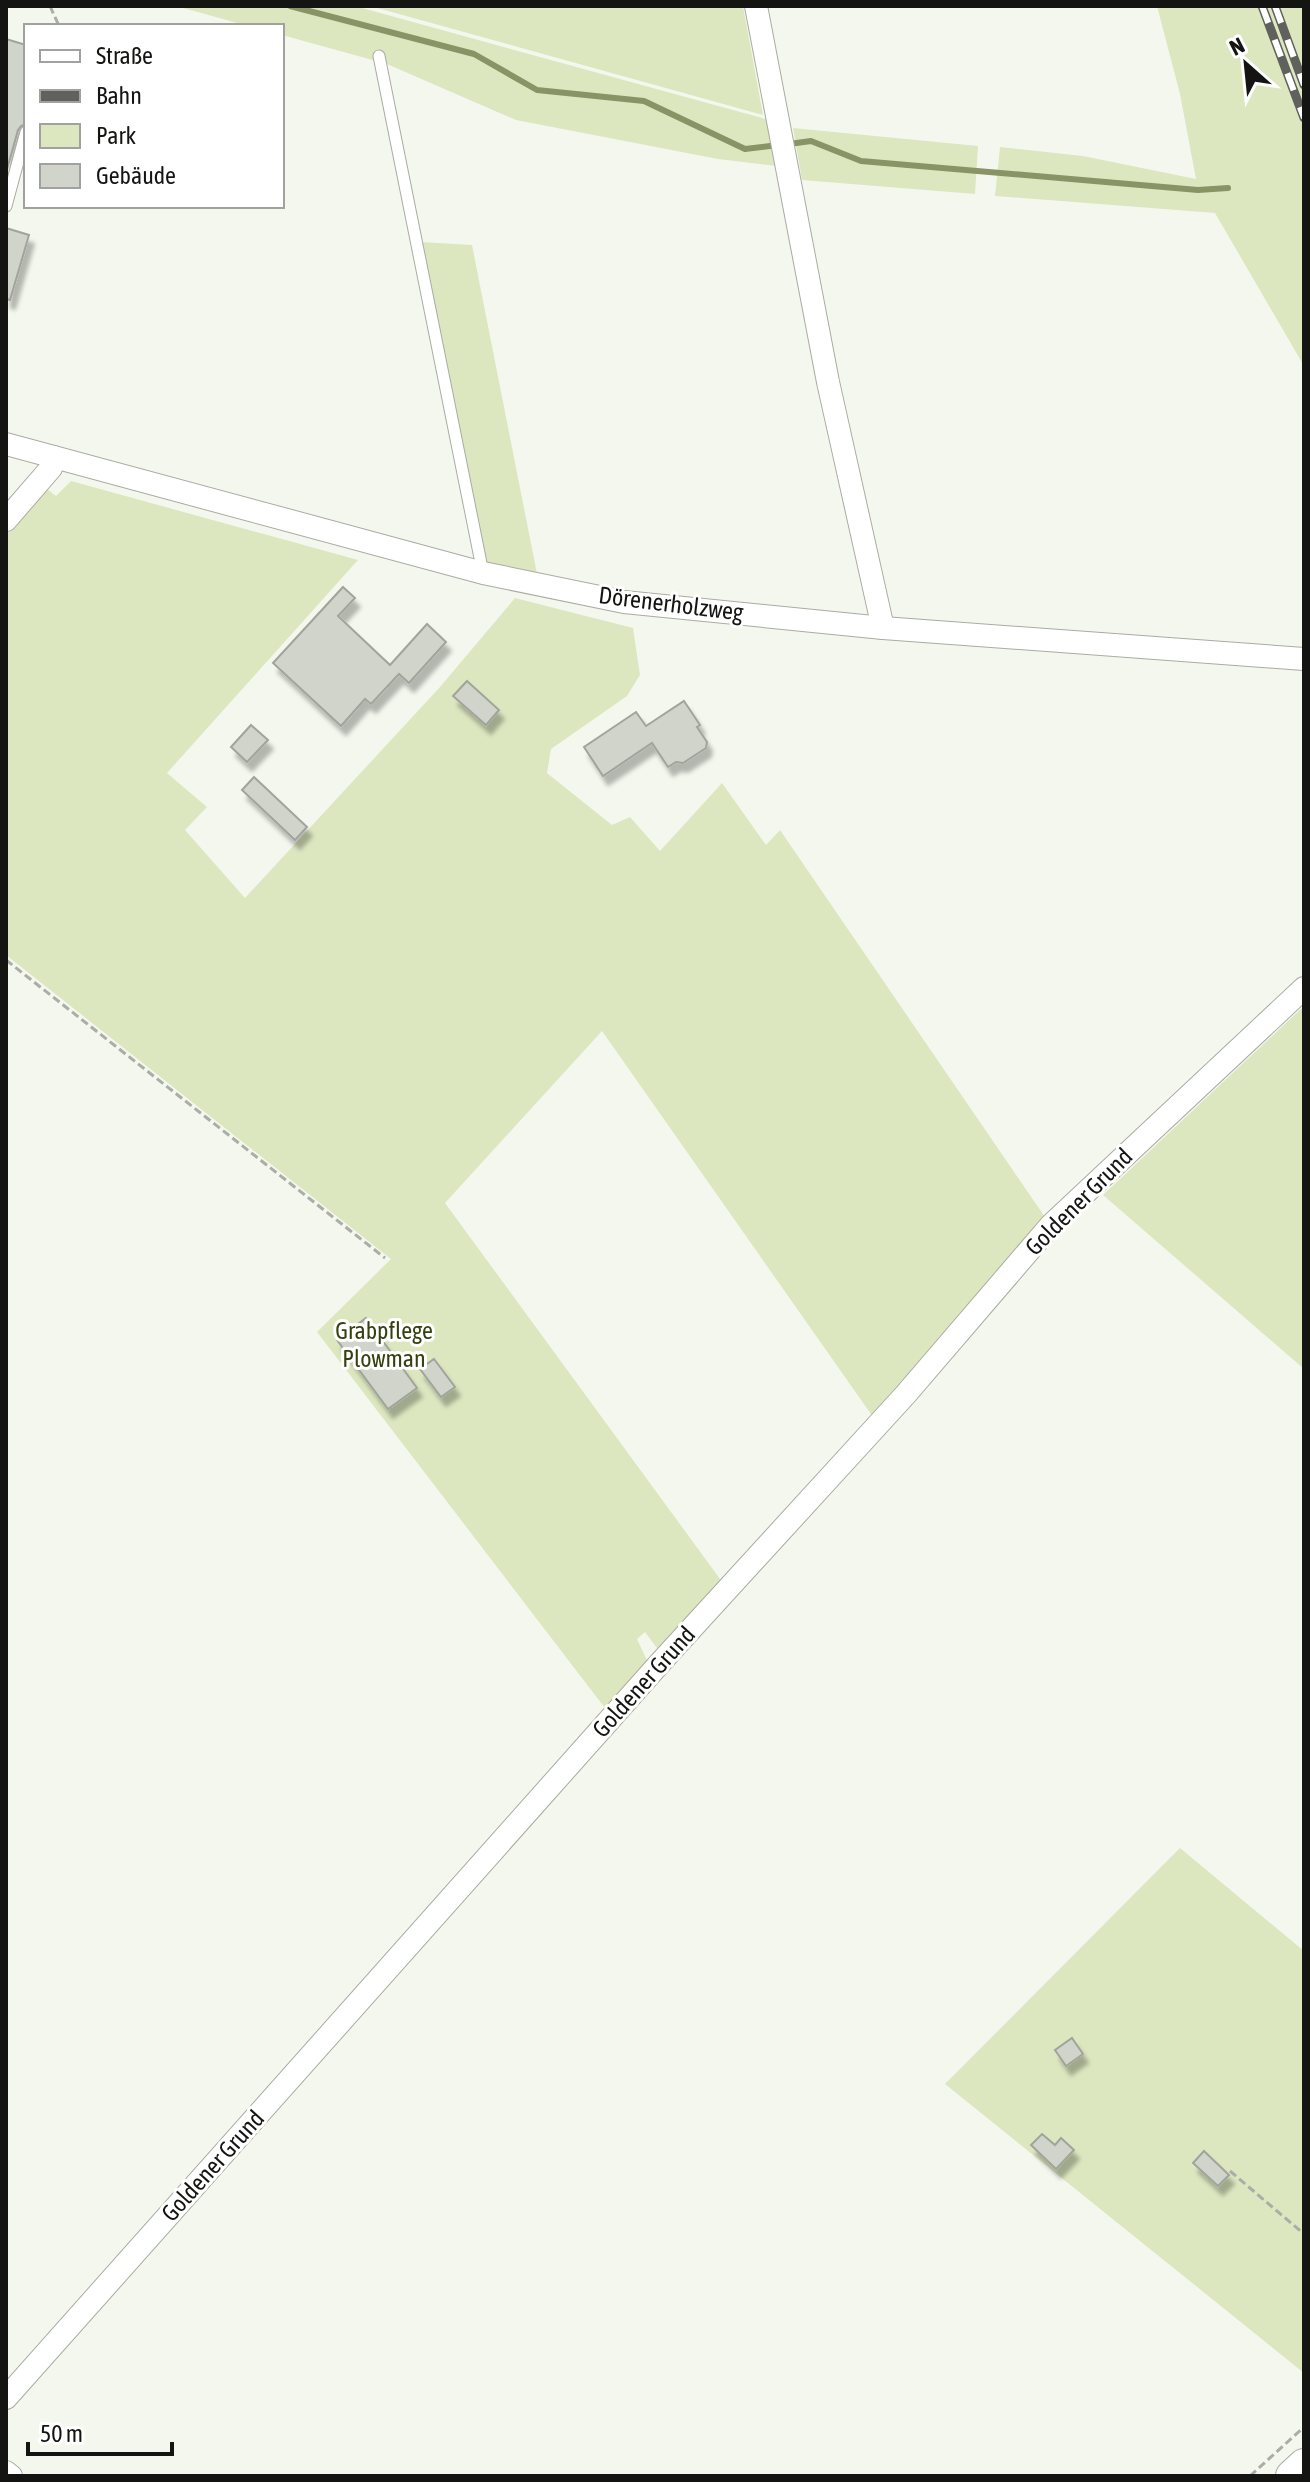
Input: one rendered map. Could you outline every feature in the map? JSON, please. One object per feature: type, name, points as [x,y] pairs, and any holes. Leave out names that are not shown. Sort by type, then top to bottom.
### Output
[{"type":"main road","points":[[1292,2476],[1304,2465]]},
{"type":"street","points":[[756,6],[828,382],[883,628]]},
{"type":"street","name":"Dörenerholzweg","points":[[6,444],[483,573],[624,602],[883,628],[1304,659]]},
{"type":"street","points":[[6,520],[51,468],[54,457]]},
{"type":"street","name":"Goldener Grund","points":[[6,2398],[639,1687],[906,1394],[1051,1225],[1304,988]]},
{"type":"street","points":[[6,2472],[11,2476]]},
{"type":"lane","points":[[379,56],[483,573]]},
{"type":"lane","points":[[6,206],[24,139]]},
{"type":"path","points":[[6,960],[385,1258]]},
{"type":"path","points":[[1230,2171],[1304,2234]]},
{"type":"path","points":[[1250,2476],[1304,2427]]},
{"type":"green space","points":[[176,6],[355,6],[769,120],[777,166],[718,159],[516,120],[387,64],[284,36],[284,24],[241,24]]},
{"type":"green space","points":[[370,6],[743,6],[763,115]]},
{"type":"green space","points":[[1157,6],[1304,6],[1304,366],[1215,213],[995,196],[1000,147],[1083,156],[1196,179],[1180,94]]},
{"type":"green space","points":[[793,128],[978,146],[975,194],[802,180]]},
{"type":"green space","points":[[421,242],[472,245],[538,579],[482,567]]},
{"type":"green space","name":"Grabpflege Plowman","points":[[71,481],[358,560],[167,773],[207,807],[185,830],[245,898],[440,687],[515,598],[633,628],[640,675],[627,696],[551,749],[547,773],[612,825],[630,817],[660,851],[722,783],[766,845],[780,830],[1047,1220],[873,1417],[602,1031],[445,1203],[723,1583],[660,1652],[645,1632],[637,1639],[650,1667],[608,1712],[317,1332],[391,1259],[6,955],[6,535],[47,489],[56,496]]},
{"type":"green space","points":[[1304,1006],[1304,1369],[1103,1195]]},
{"type":"green space","points":[[1180,1848],[1304,1951],[1304,2373],[945,2084]]},
{"type":"building","points":[[6,39],[24,44],[24,125],[18,130],[6,173]]},
{"type":"building","points":[[6,228],[29,235],[10,300],[6,299]]},
{"type":"building","points":[[343,587],[355,598],[338,616],[390,665],[427,624],[446,642],[409,683],[399,674],[371,704],[365,699],[341,726],[273,663]]},
{"type":"building","points":[[467,681],[499,710],[486,725],[453,696]]},
{"type":"building","points":[[684,701],[700,725],[697,727],[707,742],[706,748],[683,763],[676,762],[668,767],[652,743],[603,776],[584,747],[636,712],[646,726]]},
{"type":"building","points":[[251,725],[268,740],[247,762],[231,747]]},
{"type":"building","points":[[254,777],[307,827],[295,840],[242,790]]},
{"type":"building","points":[[366,1318],[417,1388],[388,1409],[337,1340]]},
{"type":"building","points":[[434,1359],[455,1387],[441,1397],[420,1369]]},
{"type":"building","points":[[1072,2038],[1083,2054],[1066,2066],[1055,2050]]},
{"type":"building","points":[[1042,2134],[1055,2145],[1061,2138],[1074,2150],[1056,2169],[1031,2145]]},
{"type":"building","points":[[1204,2151],[1229,2175],[1218,2186],[1193,2163]]},
{"type":"waterway","points":[[290,6],[474,54],[537,90],[644,101],[745,149],[778,145]]},
{"type":"waterway","points":[[789,144],[811,141],[861,161],[1198,190],[1228,188]]},
{"type":"railway","points":[[1262,6],[1304,118]]},
{"type":"railway","points":[[1275,6],[1304,85]]}]
